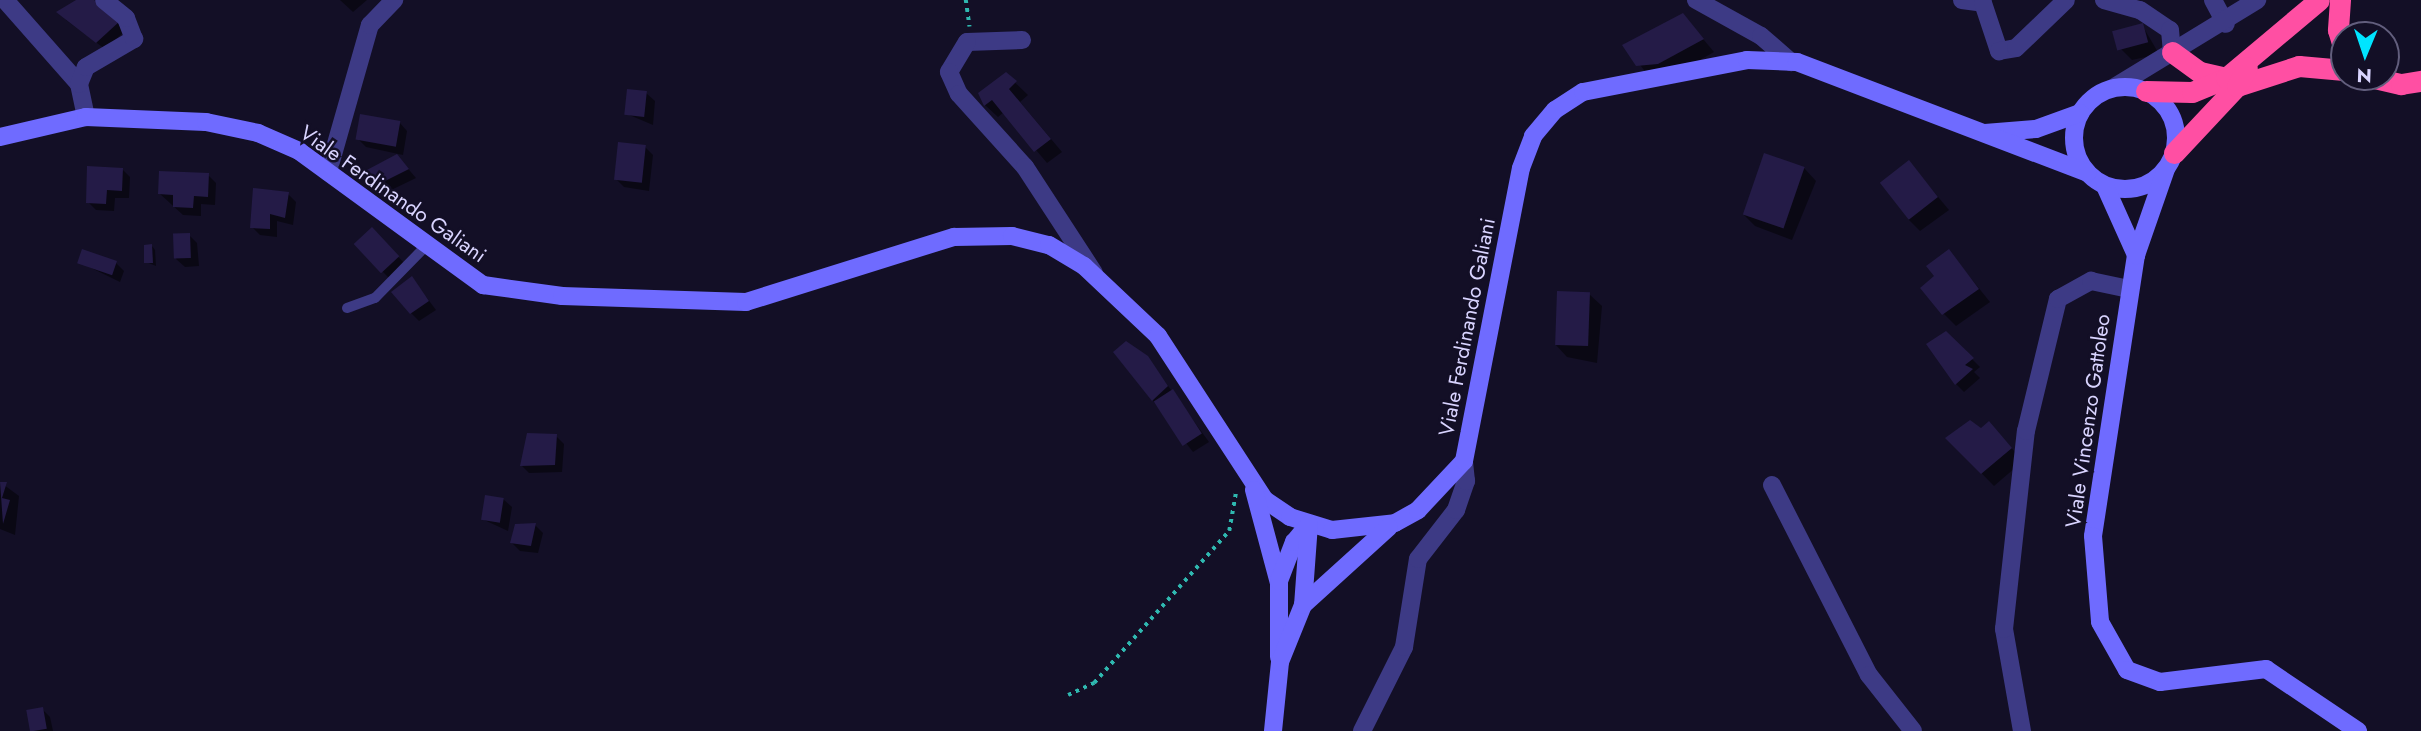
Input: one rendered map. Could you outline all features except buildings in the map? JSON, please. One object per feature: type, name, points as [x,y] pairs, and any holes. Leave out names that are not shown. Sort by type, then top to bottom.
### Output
[{"type":"highway","points":[[2170,161],[2249,63],[2319,0]]},
{"type":"highway","points":[[2340,0],[2342,21]]},
{"type":"highway","points":[[2172,52],[2200,72],[2232,82]]},
{"type":"highway","points":[[2146,92],[2192,92],[2299,66],[2330,69]]},
{"type":"highway","points":[[2400,84],[2421,81]]},
{"type":"main road","name":"Viale Ferdinando Galiani","points":[[0,137],[86,117],[206,122],[258,133],[328,173],[483,285],[562,296],[746,302],[954,237],[1012,236],[1049,245],[1096,276],[1158,336],[1241,462],[1253,486],[1277,510],[1309,524],[1355,530],[1395,523],[1418,510],[1464,461],[1521,168],[1540,127],[1583,92],[1747,60],[1791,62],[2087,173]]},
{"type":"main road","points":[[1980,133],[2036,129],[2080,113],[2113,88],[2146,92],[2172,118],[2170,161],[2139,188],[2105,186]]},
{"type":"main road","points":[[2080,113],[2074,144],[2087,173],[2105,186],[2136,254]]},
{"type":"main road","name":"Viale Vincenzo Gattoleo","points":[[2170,161],[2136,254],[2093,536],[2101,622],[2127,670],[2160,682],[2266,669],[2358,731]]},
{"type":"main road","points":[[1253,486],[1279,583],[1280,662],[1273,731]]},
{"type":"main road","points":[[1303,605],[1395,523]]},
{"type":"main road","points":[[1279,583],[1294,542],[1309,524]]},
{"type":"main road","points":[[1280,662],[1303,605],[1309,524]]},
{"type":"street","points":[[5,0],[79,83],[86,117]]},
{"type":"street","points":[[79,83],[86,66],[134,39],[126,18],[104,0]]},
{"type":"street","points":[[328,173],[370,25],[394,0]]},
{"type":"street","points":[[1696,0],[1761,36],[1791,62]]},
{"type":"street","points":[[1962,0],[1983,3],[1999,51],[2015,48],[2066,0]]},
{"type":"street","points":[[2104,0],[2140,10],[2170,30],[2172,52]]},
{"type":"street","points":[[2213,0],[2226,24]]},
{"type":"street","points":[[2113,88],[2172,52],[2226,24],[2257,0]]},
{"type":"street","points":[[1022,40],[967,42],[949,72],[959,94],[1025,167],[1096,276]]},
{"type":"street","points":[[2022,731],[2004,629],[2026,431],[2058,299],[2091,281],[2130,289]]},
{"type":"street","points":[[1362,731],[1404,647],[1418,559],[1456,510],[1466,481],[1464,461]]},
{"type":"street","points":[[1772,485],[1869,675],[1913,731]]},
{"type":"lane","points":[[347,308],[375,298],[426,246]]},
{"type":"path","points":[[966,0],[976,42]]},
{"type":"path","points":[[1068,695],[1094,683],[1229,531],[1241,462]]}]
